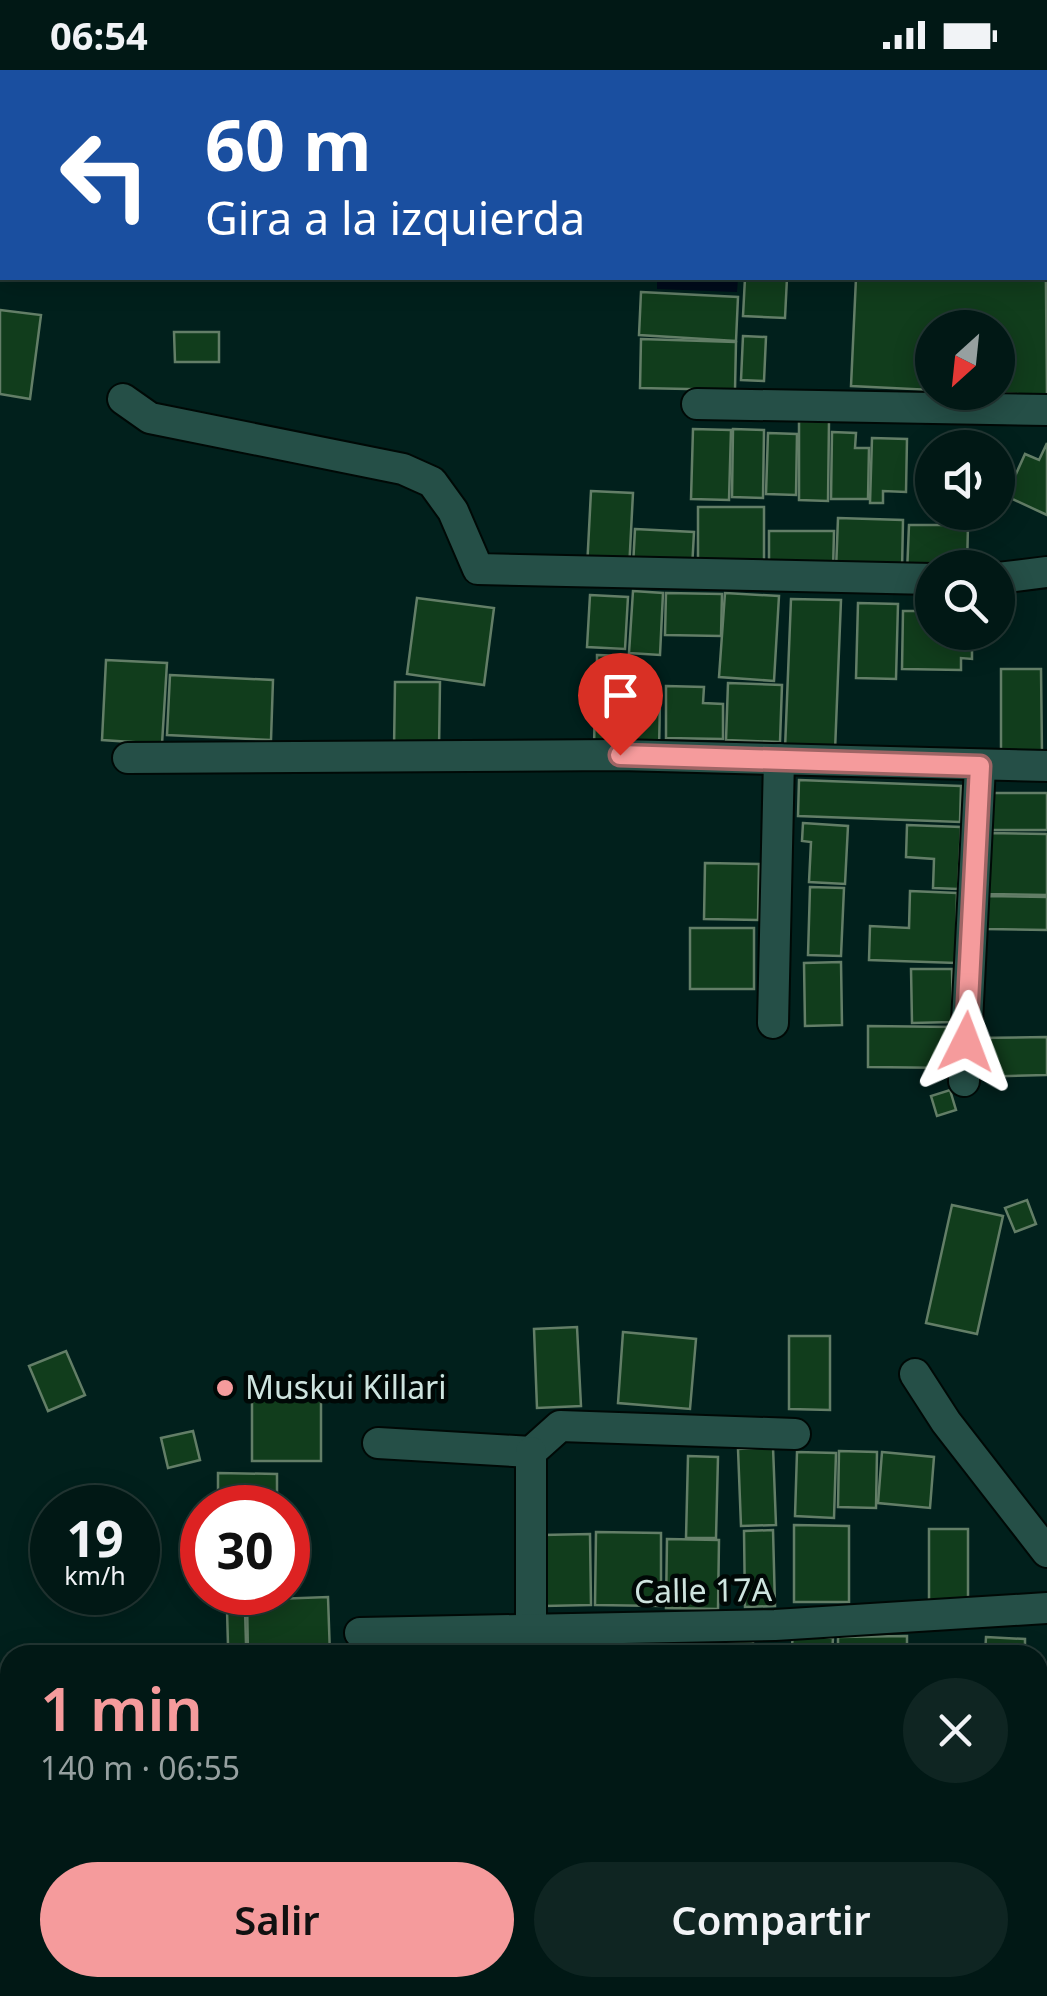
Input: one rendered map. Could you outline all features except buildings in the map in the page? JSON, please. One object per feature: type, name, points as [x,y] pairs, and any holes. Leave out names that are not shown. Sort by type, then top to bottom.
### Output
[{"type":"street","points":[[122,399],[150,418],[403,469],[432,482],[454,510],[478,569],[915,578]]},
{"type":"street","points":[[697,404],[1047,410]]},
{"type":"street","points":[[1015,576],[1047,572]]},
{"type":"street","points":[[128,758],[620,755],[1047,766]]},
{"type":"street","points":[[772,1023],[779,759]]},
{"type":"street","points":[[964,1081],[980,766]]},
{"type":"street","points":[[915,1374],[946,1422],[1047,1552]]},
{"type":"street","points":[[378,1442],[530,1452],[560,1426],[795,1434]]},
{"type":"street","points":[[530,1452],[530,1642]]},
{"type":"street","name":"Calle 17A","points":[[360,1633],[530,1642],[1047,1608]]},
{"type":"water","points":[[657,280],[738,280],[737,292],[657,289]]},
{"type":"place","name":"Muskui Killari","points":[[225,1388]]},
{"type":"route","points":[[620,755],[980,766],[966,1042]]}]
